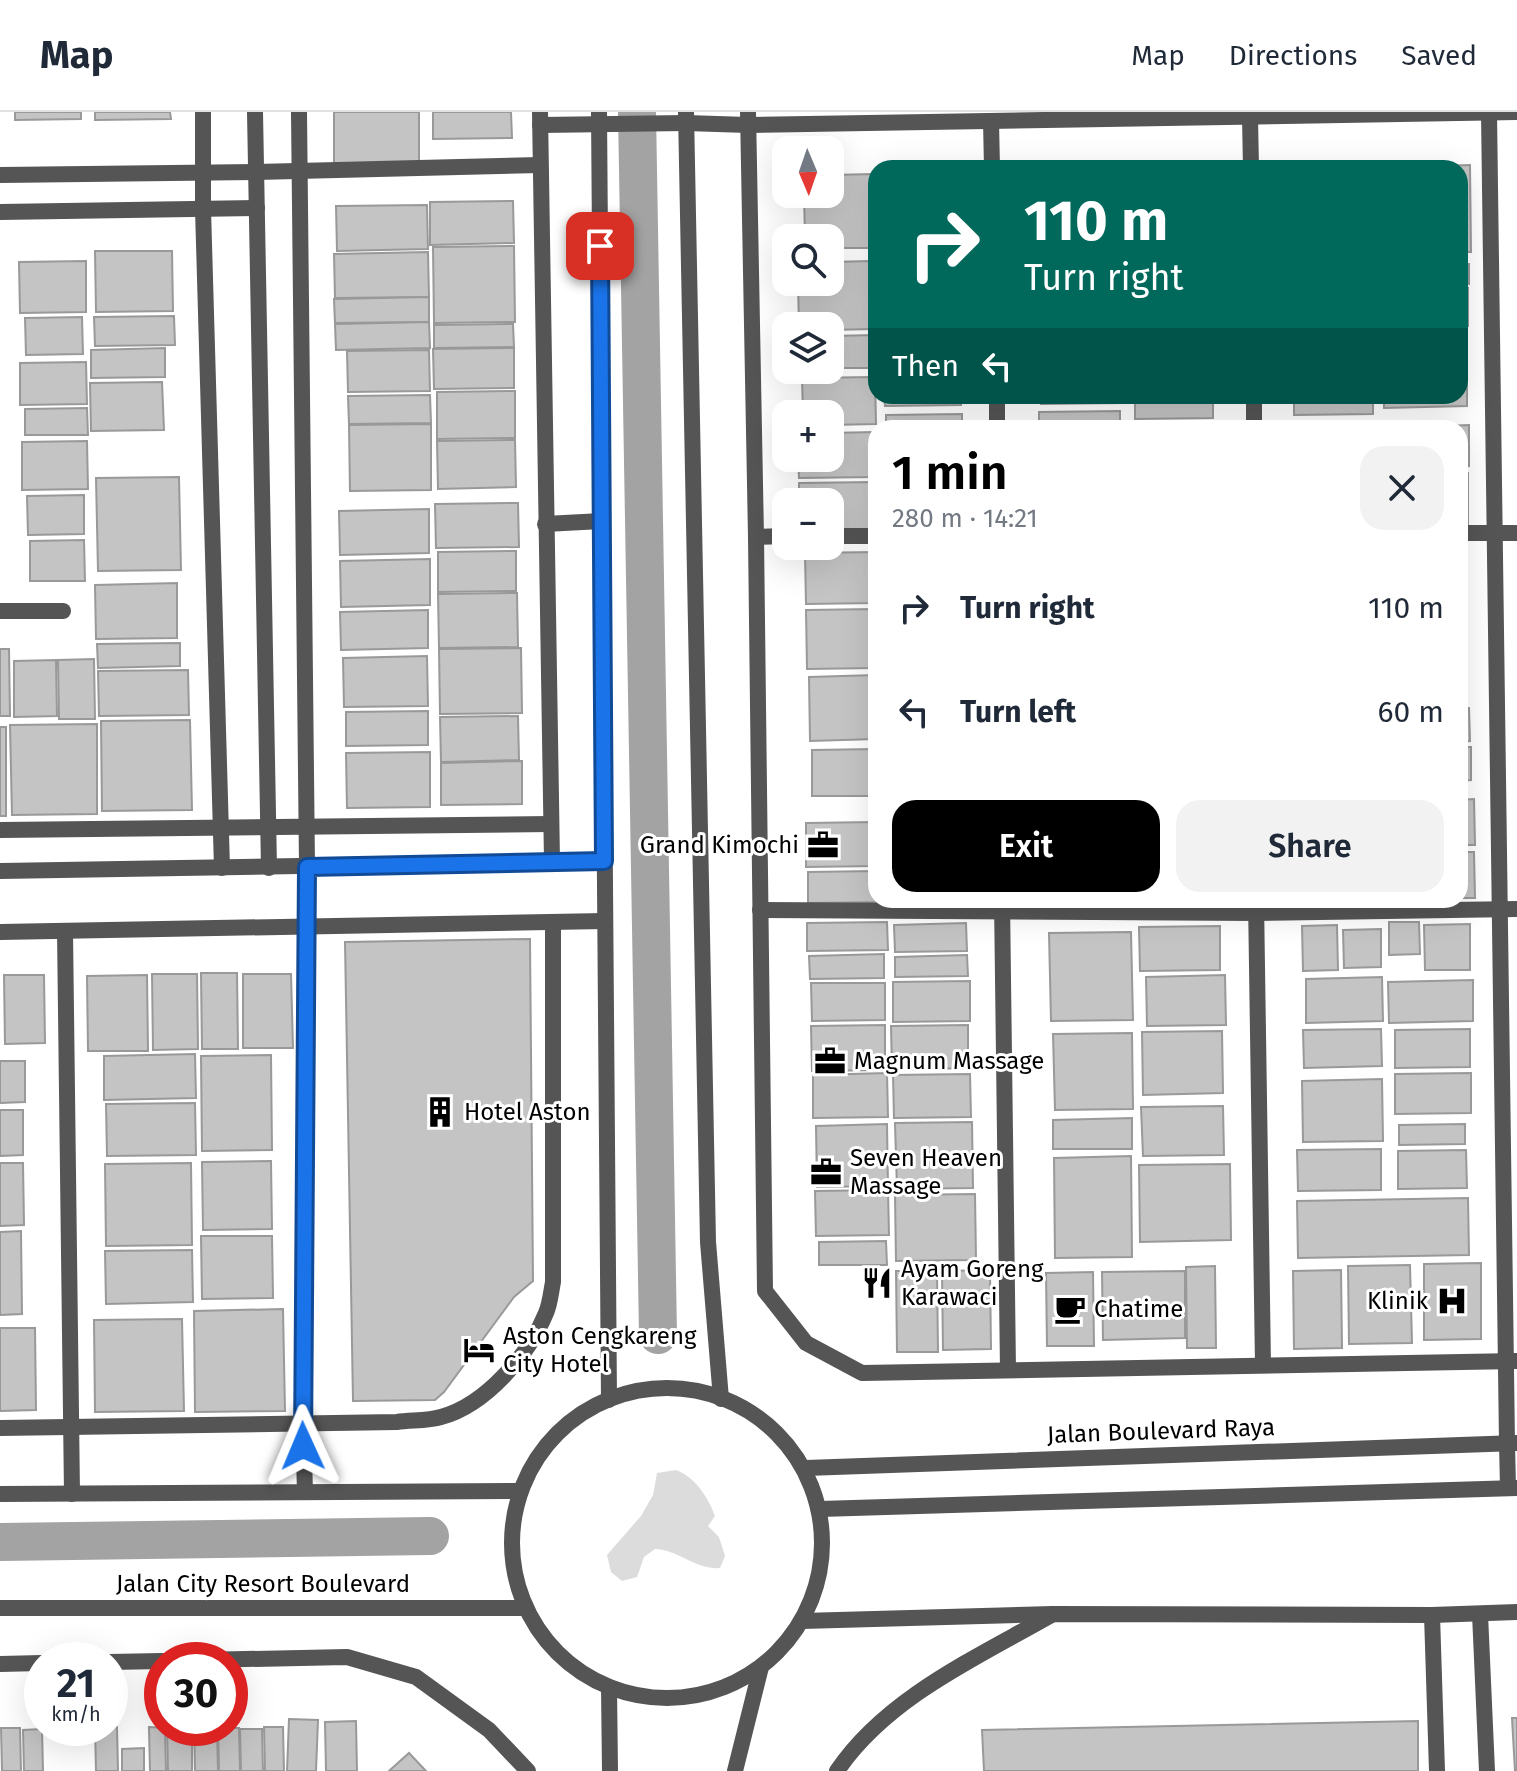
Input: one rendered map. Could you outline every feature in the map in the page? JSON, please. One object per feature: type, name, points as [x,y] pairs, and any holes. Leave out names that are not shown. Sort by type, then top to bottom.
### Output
[{"type":"street","points":[[203,112],[203,209],[222,868]]},
{"type":"street","points":[[255,112],[269,868]]},
{"type":"street","points":[[299,112],[307,826],[305,1492]]},
{"type":"street","points":[[552,861],[540,118],[599,118],[617,123],[660,123],[686,117],[991,121],[1517,112]]},
{"type":"street","points":[[820,1509],[1512,1488],[1499,909],[1489,113]]},
{"type":"street","points":[[686,117],[708,1242],[721,1399]]},
{"type":"street","points":[[1250,117],[1251,160]]},
{"type":"street","points":[[599,118],[609,1400]]},
{"type":"street","points":[[748,118],[765,1291],[806,1343],[862,1373],[1511,1361]]},
{"type":"street","points":[[991,121],[992,160]]},
{"type":"street","points":[[0,175],[540,165]]},
{"type":"street","points":[[0,212],[257,208]]},
{"type":"street","points":[[545,524],[602,521]]},
{"type":"street","points":[[1468,533],[1517,533]]},
{"type":"street","points":[[756,537],[772,536]]},
{"type":"street","points":[[844,536],[868,536]]},
{"type":"street","points":[[0,611],[63,611]]},
{"type":"street","points":[[0,830],[551,824]]},
{"type":"street","points":[[0,871],[604,861]]},
{"type":"street","points":[[760,910],[881,908]]},
{"type":"street","points":[[1002,908],[1008,1370]]},
{"type":"street","points":[[1256,908],[1263,1365]]},
{"type":"street","points":[[1378,908],[1517,909]]},
{"type":"street","points":[[0,932],[605,921]]},
{"type":"street","points":[[0,1428],[397,1422],[442,1417],[477,1399],[513,1367],[548,1310],[553,1282],[553,922]]},
{"type":"street","points":[[65,931],[72,1494]]},
{"type":"street","points":[[646,1390],[684,1390],[721,1399],[772,1426],[790,1444],[806,1468],[820,1509],[823,1543],[821,1571],[802,1621],[784,1646],[761,1667],[726,1686],[687,1697],[648,1697],[609,1687],[575,1668],[546,1642],[525,1608],[513,1571],[511,1533],[519,1491],[532,1464],[553,1437],[579,1415],[609,1400],[646,1390]]},
{"type":"street","name":"Jalan Boulevard Raya","points":[[806,1468],[1512,1443]]},
{"type":"street","points":[[0,1494],[519,1491]]},
{"type":"street","name":"Jalan City Resort Boulevard","points":[[0,1608],[525,1608]]},
{"type":"street","points":[[802,1621],[1053,1614],[1432,1615],[1517,1612]]},
{"type":"street","points":[[837,1771],[853,1747],[896,1710],[944,1676],[1053,1614]]},
{"type":"street","points":[[1480,1614],[1487,1771]]},
{"type":"street","points":[[1432,1615],[1437,1771]]},
{"type":"street","points":[[248,1659],[347,1657],[416,1677],[489,1730],[528,1771]]},
{"type":"street","points":[[0,1664],[24,1663]]},
{"type":"street","points":[[735,1771],[761,1667]]},
{"type":"street","points":[[609,1687],[610,1771]]},
{"type":"shaded area","points":[[676,1470],[695,1483],[712,1509],[715,1516],[708,1526],[719,1537],[725,1556],[720,1568],[703,1566],[655,1549],[644,1557],[637,1577],[622,1581],[611,1572],[607,1555],[641,1516],[653,1495],[657,1473]]},
{"type":"building","points":[[15,112],[81,112],[81,119],[15,120]]},
{"type":"building","points":[[95,112],[170,112],[171,119],[95,120]]},
{"type":"building","points":[[334,112],[419,112],[419,165],[334,166]]},
{"type":"building","points":[[433,112],[511,112],[512,138],[433,139]]},
{"type":"building","points":[[1470,165],[1471,252],[1468,252]]},
{"type":"building","points":[[868,174],[868,248],[844,248],[844,224],[805,224],[804,208],[844,208],[844,175]]},
{"type":"building","points":[[513,201],[514,243],[430,245],[430,202]]},
{"type":"building","points":[[427,205],[428,249],[337,251],[336,206]]},
{"type":"building","points":[[514,246],[515,322],[434,323],[433,247]]},
{"type":"building","points":[[95,251],[172,251],[173,311],[96,312]]},
{"type":"building","points":[[428,252],[429,297],[335,298],[334,254]]},
{"type":"building","points":[[86,261],[86,312],[20,313],[19,262]]},
{"type":"building","points":[[868,261],[868,329],[844,330],[844,312],[799,312],[798,296],[844,296],[844,262]]},
{"type":"building","points":[[429,297],[429,322],[335,323],[334,299]]},
{"type":"building","points":[[174,316],[175,345],[95,346],[94,317]]},
{"type":"building","points":[[82,317],[83,354],[26,355],[25,318]]},
{"type":"building","points":[[429,322],[430,348],[336,350],[335,324]]},
{"type":"building","points":[[513,324],[514,347],[434,348],[434,325]]},
{"type":"building","points":[[868,335],[868,368],[844,368],[844,336]]},
{"type":"building","points":[[165,348],[165,377],[91,378],[91,350]]},
{"type":"building","points":[[514,348],[514,388],[434,389],[433,349]]},
{"type":"building","points":[[429,350],[430,391],[348,392],[347,351]]},
{"type":"building","points":[[86,362],[87,404],[20,405],[20,363]]},
{"type":"building","points":[[844,377],[868,377],[868,404],[876,404],[876,420],[868,420],[868,424],[844,425],[844,400],[803,400],[802,384],[844,384]]},
{"type":"building","points":[[162,382],[164,430],[91,431],[90,383]]},
{"type":"building","points":[[515,391],[515,438],[437,439],[437,392]]},
{"type":"building","points":[[430,395],[431,423],[349,424],[348,396]]},
{"type":"building","points":[[885,404],[961,404],[961,405]]},
{"type":"building","points":[[1135,404],[1213,404],[1213,418],[1135,419]]},
{"type":"building","points":[[1294,404],[1373,404],[1373,414],[1294,415]]},
{"type":"building","points":[[1384,404],[1467,404],[1467,406],[1384,408]]},
{"type":"building","points":[[87,408],[88,435],[25,435],[25,409]]},
{"type":"building","points":[[1120,411],[1120,420],[1039,420],[1039,412]]},
{"type":"building","points":[[962,414],[962,420],[886,420],[886,415]]},
{"type":"building","points":[[431,424],[431,490],[350,491],[349,425]]},
{"type":"building","points":[[1468,425],[1469,425],[1468,466]]},
{"type":"building","points":[[868,432],[868,477],[799,478],[799,472],[844,472],[844,433]]},
{"type":"building","points":[[515,440],[516,487],[438,489],[437,441]]},
{"type":"building","points":[[87,441],[88,489],[22,490],[22,442]]},
{"type":"building","points":[[179,477],[181,570],[98,571],[96,478]]},
{"type":"building","points":[[868,482],[868,533],[844,533],[844,488],[799,488],[799,483]]},
{"type":"building","points":[[84,495],[84,534],[28,535],[27,496]]},
{"type":"building","points":[[518,503],[519,547],[436,548],[435,504]]},
{"type":"building","points":[[429,509],[429,553],[340,555],[339,511]]},
{"type":"building","points":[[84,540],[85,581],[30,581],[30,541]]},
{"type":"building","points":[[516,551],[516,591],[438,592],[438,552]]},
{"type":"building","points":[[844,552],[868,552],[868,603],[806,604],[805,560],[844,560]]},
{"type":"building","points":[[430,559],[430,605],[341,607],[340,561]]},
{"type":"building","points":[[177,583],[177,638],[96,639],[95,585]]},
{"type":"building","points":[[517,593],[518,647],[439,648],[438,594]]},
{"type":"building","points":[[868,609],[868,668],[807,669],[806,610]]},
{"type":"building","points":[[428,610],[428,648],[341,650],[340,612]]},
{"type":"building","points":[[180,643],[180,666],[98,668],[97,644]]},
{"type":"building","points":[[521,648],[522,713],[440,714],[439,649]]},
{"type":"building","points":[[0,649],[9,649],[10,716],[0,716]]},
{"type":"building","points":[[427,656],[428,706],[344,707],[343,658]]},
{"type":"building","points":[[94,659],[95,719],[59,719],[58,660]]},
{"type":"building","points":[[56,660],[57,716],[14,717],[14,661]]},
{"type":"building","points":[[188,670],[189,715],[99,716],[98,671]]},
{"type":"building","points":[[868,675],[868,739],[810,741],[809,677]]},
{"type":"building","points":[[1468,708],[1469,708],[1468,741]]},
{"type":"building","points":[[428,711],[428,745],[346,746],[346,712]]},
{"type":"building","points":[[518,716],[519,760],[441,762],[440,717]]},
{"type":"building","points":[[190,720],[192,810],[102,811],[101,721]]},
{"type":"building","points":[[97,724],[97,814],[12,815],[10,725]]},
{"type":"building","points":[[0,727],[6,727],[6,816],[0,816]]},
{"type":"building","points":[[1468,747],[1471,747],[1471,780],[1468,780]]},
{"type":"building","points":[[868,749],[868,796],[812,796],[812,750]]},
{"type":"building","points":[[430,752],[430,807],[347,808],[346,753]]},
{"type":"building","points":[[522,761],[522,804],[441,805],[441,763]]},
{"type":"building","points":[[1468,799],[1474,799],[1475,845],[1468,845]]},
{"type":"building","points":[[868,822],[868,866],[806,867],[806,823]]},
{"type":"building","points":[[1468,852],[1474,852],[1475,898],[1468,898]]},
{"type":"building","points":[[868,871],[868,902],[808,903],[808,872]]},
{"type":"building","points":[[887,922],[888,950],[807,951],[807,923]]},
{"type":"building","points":[[1389,922],[1419,922],[1420,954],[1389,955]]},
{"type":"building","points":[[966,923],[967,951],[895,952],[894,925]]},
{"type":"building","points":[[1470,924],[1470,970],[1425,970],[1424,925]]},
{"type":"building","points":[[1337,925],[1338,970],[1303,971],[1302,926]]},
{"type":"building","points":[[1220,926],[1220,970],[1140,971],[1139,927]]},
{"type":"building","points":[[1381,929],[1381,967],[1344,968],[1343,930]]},
{"type":"building","points":[[1131,932],[1133,1020],[1051,1021],[1049,933]]},
{"type":"building","name":"Hotel Aston","points":[[530,939],[533,1281],[514,1297],[435,1400],[353,1401],[345,942]]},
{"type":"building","points":[[884,954],[884,978],[810,979],[809,956]]},
{"type":"building","points":[[967,955],[968,976],[895,977],[895,957]]},
{"type":"building","points":[[201,973],[237,973],[238,1049],[202,1049]]},
{"type":"building","points":[[152,974],[197,974],[198,1049],[153,1050]]},
{"type":"building","points":[[243,974],[291,974],[293,1048],[243,1048]]},
{"type":"building","points":[[4,975],[44,975],[45,1043],[5,1044]]},
{"type":"building","points":[[147,975],[148,1051],[88,1051],[87,976]]},
{"type":"building","points":[[1225,975],[1226,1025],[1147,1026],[1146,977]]},
{"type":"building","points":[[1382,977],[1383,1021],[1306,1023],[1306,979]]},
{"type":"building","points":[[1473,980],[1473,1021],[1389,1023],[1388,982]]},
{"type":"building","points":[[970,981],[970,1021],[893,1022],[893,982]]},
{"type":"building","points":[[811,983],[885,983],[885,1020],[812,1021]]},
{"type":"building","points":[[885,1025],[885,1070],[812,1071],[811,1026]]},
{"type":"building","points":[[968,1025],[968,1068],[892,1070],[891,1026]]},
{"type":"building","points":[[1381,1029],[1382,1066],[1304,1068],[1303,1030]]},
{"type":"building","points":[[1470,1029],[1470,1067],[1395,1068],[1395,1030]]},
{"type":"building","points":[[1222,1031],[1223,1093],[1143,1095],[1142,1032]]},
{"type":"building","points":[[1132,1033],[1133,1109],[1055,1110],[1053,1034]]},
{"type":"building","points":[[195,1054],[196,1098],[104,1100],[104,1056]]},
{"type":"building","points":[[271,1055],[272,1150],[202,1151],[201,1056]]},
{"type":"building","points":[[0,1061],[25,1061],[25,1102],[0,1103]]},
{"type":"building","points":[[887,1073],[888,1117],[813,1118],[813,1075]]},
{"type":"building","points":[[1471,1073],[1471,1113],[1395,1114],[1395,1074]]},
{"type":"building","points":[[970,1074],[971,1117],[894,1118],[893,1075]]},
{"type":"building","points":[[1382,1079],[1383,1141],[1303,1142],[1302,1081]]},
{"type":"building","points":[[195,1103],[196,1155],[107,1156],[106,1104]]},
{"type":"building","points":[[1223,1106],[1224,1155],[1143,1156],[1141,1107]]},
{"type":"building","points":[[0,1110],[23,1110],[23,1155],[0,1156]]},
{"type":"building","points":[[1132,1118],[1132,1149],[1053,1149],[1053,1120]]},
{"type":"building","points":[[972,1122],[973,1188],[897,1189],[895,1123]]},
{"type":"building","points":[[887,1124],[888,1186],[817,1187],[816,1126]]},
{"type":"building","points":[[1465,1124],[1465,1144],[1399,1145],[1399,1125]]},
{"type":"building","points":[[1381,1149],[1381,1190],[1298,1191],[1297,1150]]},
{"type":"building","points":[[1466,1150],[1467,1188],[1398,1189],[1398,1151]]},
{"type":"building","points":[[1131,1156],[1132,1257],[1055,1258],[1054,1158]]},
{"type":"building","points":[[271,1161],[272,1229],[203,1230],[202,1162]]},
{"type":"building","points":[[0,1163],[23,1163],[24,1225],[0,1226]]},
{"type":"building","points":[[191,1163],[192,1245],[106,1246],[105,1164]]},
{"type":"building","points":[[1230,1164],[1231,1240],[1140,1242],[1139,1165]]},
{"type":"building","points":[[888,1190],[889,1235],[816,1236],[815,1191]]},
{"type":"building","points":[[975,1194],[976,1260],[896,1261],[895,1195]]},
{"type":"building","points":[[1468,1198],[1469,1255],[1298,1258],[1297,1201]]},
{"type":"building","points":[[21,1231],[22,1314],[0,1315],[0,1232]]},
{"type":"building","points":[[201,1236],[272,1236],[273,1298],[202,1299]]},
{"type":"building","points":[[886,1241],[887,1265],[819,1265],[819,1242]]},
{"type":"building","points":[[192,1250],[193,1302],[106,1304],[105,1251]]},
{"type":"building","name":"Klinik","points":[[1481,1263],[1481,1339],[1424,1340],[1424,1264]]},
{"type":"building","points":[[1410,1265],[1412,1343],[1349,1344],[1348,1266]]},
{"type":"building","points":[[1215,1266],[1216,1348],[1187,1348],[1186,1267]]},
{"type":"building","points":[[990,1270],[991,1349],[943,1350],[942,1271]]},
{"type":"building","points":[[1341,1270],[1342,1348],[1294,1349],[1293,1271]]},
{"type":"building","points":[[896,1271],[937,1271],[938,1352],[897,1352]]},
{"type":"building","points":[[1185,1271],[1185,1338],[1103,1340],[1102,1272]]},
{"type":"building","name":"Chatime","points":[[1093,1272],[1094,1346],[1047,1346],[1046,1273]]},
{"type":"building","points":[[283,1309],[285,1411],[195,1412],[194,1311]]},
{"type":"building","points":[[182,1319],[184,1411],[95,1412],[94,1320]]},
{"type":"building","points":[[0,1328],[35,1328],[36,1410],[0,1411]]},
{"type":"building","points":[[1512,1718],[1517,1718],[1517,1771],[1515,1771]]},
{"type":"building","points":[[289,1719],[318,1720],[316,1771],[287,1771]]},
{"type":"building","points":[[356,1721],[357,1771],[326,1771],[325,1722]]},
{"type":"building","points":[[1418,1721],[1418,1771],[984,1771],[982,1730]]},
{"type":"building","points":[[264,1727],[283,1727],[284,1771],[265,1771]]},
{"type":"building","points":[[1,1728],[20,1728],[21,1771],[2,1771]]},
{"type":"building","points":[[248,1729],[262,1729],[263,1771],[241,1771],[240,1746],[248,1746]]},
{"type":"building","points":[[23,1730],[24,1746],[42,1746],[43,1771],[24,1771]]},
{"type":"building","points":[[95,1746],[117,1746],[118,1771],[96,1771]]},
{"type":"building","points":[[149,1746],[165,1746],[166,1771],[150,1771]]},
{"type":"building","points":[[167,1746],[192,1746],[192,1771],[168,1771]]},
{"type":"building","points":[[194,1746],[217,1746],[218,1771],[195,1771]]},
{"type":"building","points":[[218,1746],[239,1746],[240,1771],[219,1771]]},
{"type":"building","points":[[144,1748],[144,1771],[122,1771],[122,1749]]},
{"type":"building","points":[[409,1753],[426,1771],[389,1771]]},
{"type":"waterway","points":[[637,112],[658,1335]]},
{"type":"waterway","points":[[0,1542],[430,1536]]},
{"type":"place","name":"Grand Kimochi","points":[[823,845]]},
{"type":"place","name":"Magnum Massage","points":[[830,1061]]},
{"type":"place","name":"Hotel Aston","points":[[440,1112]]},
{"type":"place","name":"Seven Heaven Massage","points":[[826,1172]]},
{"type":"place","name":"Ayam Goreng Karawaci","points":[[877,1283]]},
{"type":"place","name":"Klinik","points":[[1452,1301]]},
{"type":"place","name":"Chatime","points":[[1070,1309]]},
{"type":"place","name":"Aston Cengkareng City Hotel","points":[[479,1350]]},
{"type":"route","points":[[303,1446],[307,867],[604,861],[600,246]]}]
